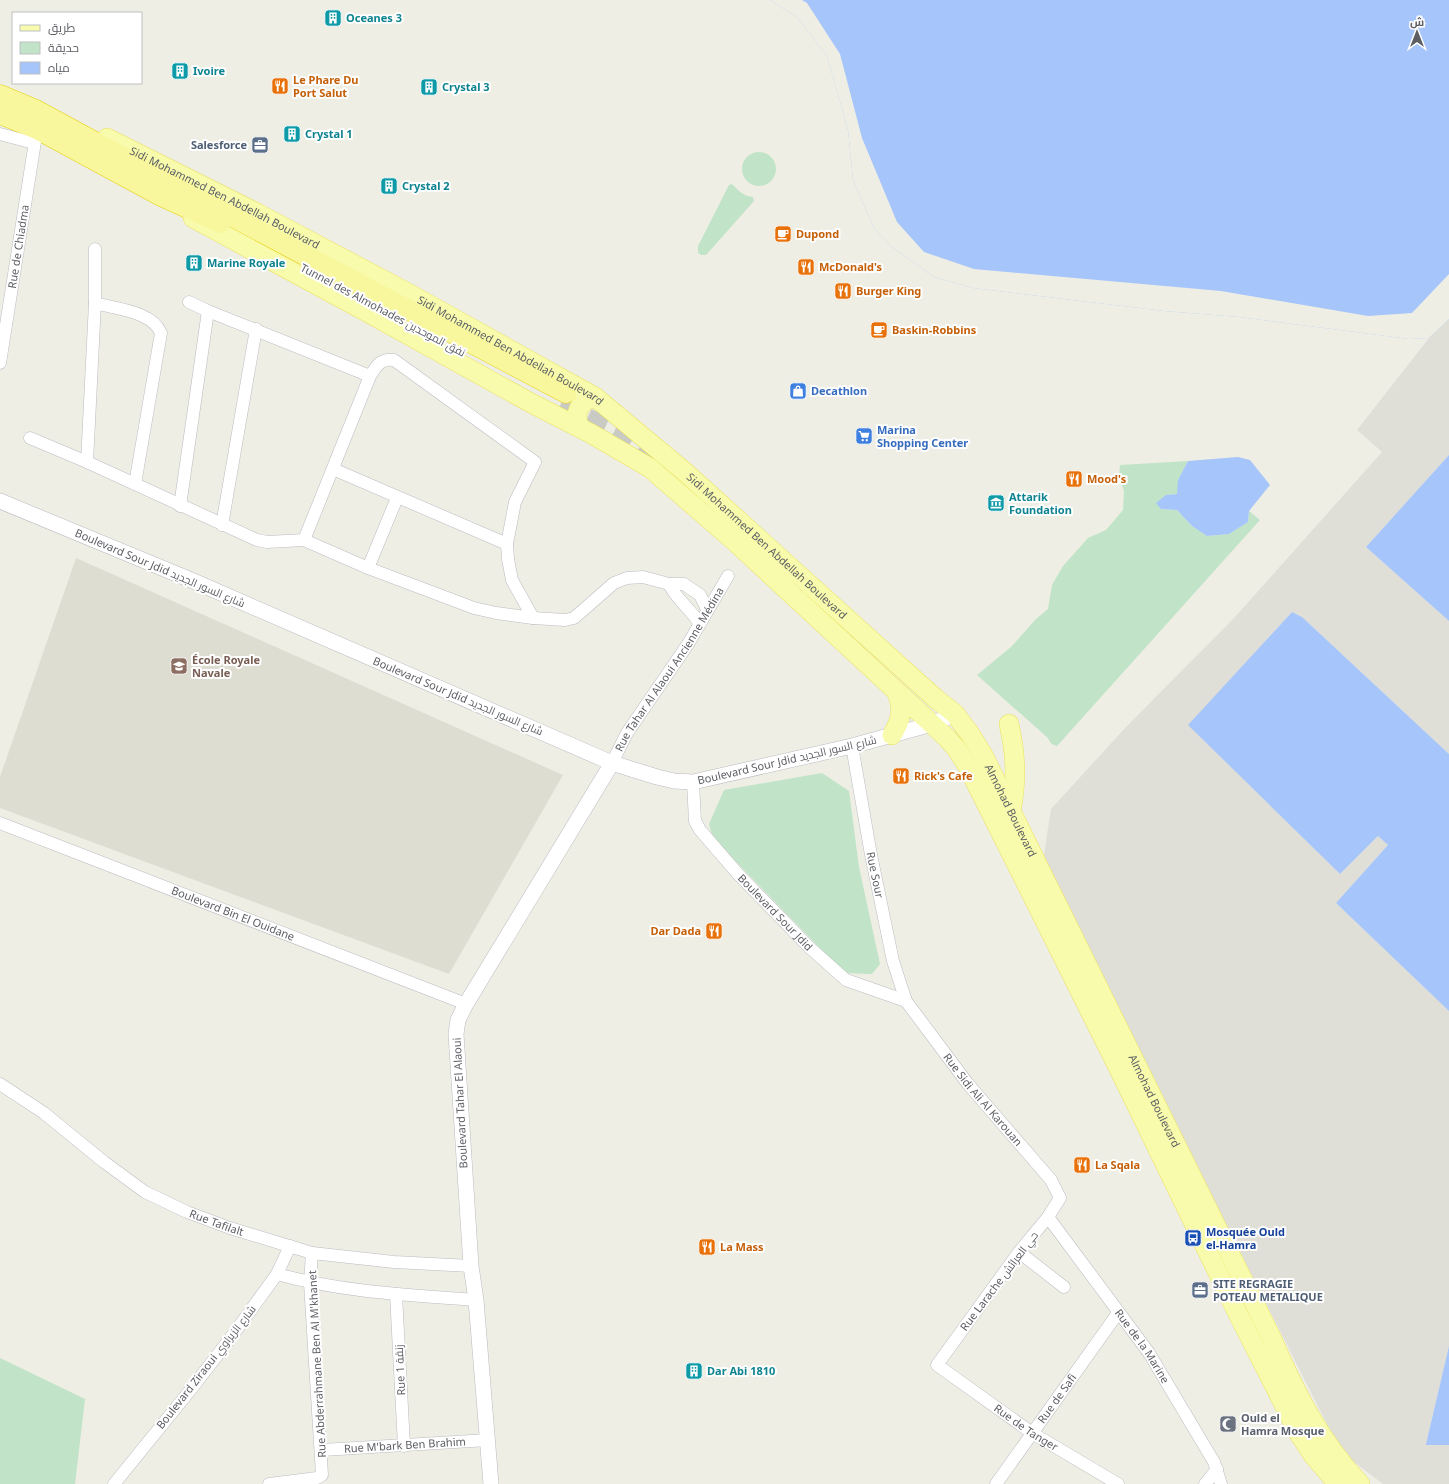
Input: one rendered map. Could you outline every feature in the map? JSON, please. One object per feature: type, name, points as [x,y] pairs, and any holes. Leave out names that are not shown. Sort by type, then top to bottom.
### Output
[{"type":"highway","points":[[0,95],[36,110],[165,189]]},
{"type":"highway","points":[[0,114],[35,136],[165,189]]},
{"type":"highway","name":"Tunnel des Almohades نفق الموحدين","points":[[165,189],[244,223],[563,400]]},
{"type":"main road","name":"Sidi Mohammed Ben Abdellah Boulevard","points":[[0,85],[264,217],[408,293],[599,400],[685,472],[954,714]]},
{"type":"main road","name":"Sidi Mohammed Ben Abdellah Boulevard","points":[[165,189],[201,224],[585,430],[650,468],[932,724]]},
{"type":"main road","points":[[588,398],[599,400],[606,409],[605,421],[596,431],[585,430],[577,421],[578,408],[588,398]]},
{"type":"main road","points":[[892,735],[902,716],[902,705],[897,692]]},
{"type":"main road","name":"Almohad Boulevard","points":[[954,714],[983,755],[1011,811],[1126,1063],[1237,1312],[1298,1432],[1313,1455],[1338,1484]]},
{"type":"main road","name":"Almohad Boulevard","points":[[932,724],[956,748],[967,766],[1272,1339],[1304,1408],[1342,1464],[1360,1484]]},
{"type":"main road","points":[[1009,724],[1016,768],[1015,790],[1011,811]]},
{"type":"street","points":[[0,134],[35,136]]},
{"type":"street","name":"Rue de Chiadma","points":[[0,363],[35,136]]},
{"type":"street","points":[[87,462],[95,303],[95,249]]},
{"type":"street","points":[[189,302],[370,376]]},
{"type":"street","points":[[95,303],[150,318],[159,327],[161,333],[135,484]]},
{"type":"street","points":[[180,506],[208,311]]},
{"type":"street","points":[[222,525],[256,329]]},
{"type":"street","points":[[304,540],[370,376],[380,361],[386,359],[394,360],[534,459],[535,464],[515,502],[507,544],[509,570],[512,580],[533,618]]},
{"type":"street","points":[[30,438],[87,462],[180,506],[257,540],[267,542],[304,540],[368,568],[474,608],[533,618],[565,620],[574,618],[614,583],[627,578],[643,577],[669,584],[684,584],[694,589],[704,601],[707,609]]},
{"type":"street","points":[[333,469],[397,498],[507,544]]},
{"type":"street","points":[[368,568],[397,498]]},
{"type":"street","name":"Boulevard Sour Jdid شارع السور الجديد","points":[[0,501],[191,580],[612,763],[674,781],[693,782],[852,746],[932,724],[954,714]]},
{"type":"street","name":"Rue Tahar Al Alaoui Ancienne Médina","points":[[612,763],[627,733],[688,644],[699,622],[728,576]]},
{"type":"street","points":[[669,584],[674,595],[690,609],[699,622]]},
{"type":"street","name":"Rue Sour","points":[[852,746],[871,855],[893,961],[906,1001]]},
{"type":"street","name":"Boulevard Tahar El Alaoui","points":[[491,1484],[476,1300],[471,1266],[456,1050],[458,1020],[466,1004],[612,763]]},
{"type":"street","name":"Boulevard Sour Jdid","points":[[693,782],[695,820],[700,830],[738,874],[809,947],[846,980],[906,1001]]},
{"type":"street","name":"Boulevard Bin El Ouidane","points":[[0,823],[466,1004]]},
{"type":"street","name":"Rue Sidi Ali Al Karouan","points":[[906,1001],[968,1084],[1051,1180],[1060,1198]]},
{"type":"street","name":"Rue Tafilalt","points":[[0,1084],[44,1114],[104,1162],[145,1192],[187,1212],[230,1228],[312,1253],[394,1262],[471,1266]]},
{"type":"street","name":"Rue Larache حي العرائش","points":[[937,1365],[1019,1252],[1048,1217],[1060,1198]]},
{"type":"street","name":"Rue de la Marine","points":[[1048,1217],[1149,1353],[1217,1469],[1221,1484]]},
{"type":"street","name":"Boulevard Ziraoui شارع الزيراوي","points":[[114,1484],[192,1388],[277,1274],[290,1246]]},
{"type":"street","points":[[1019,1252],[1064,1287]]},
{"type":"street","name":"Rue Abderrahmane Ben Al M'khanet","points":[[269,1484],[317,1478],[322,1475],[322,1450],[310,1283],[312,1253]]},
{"type":"street","points":[[277,1274],[310,1283],[396,1294],[476,1300]]},
{"type":"street","name":"Rue 1 زنقة","points":[[396,1294],[404,1446]]},
{"type":"street","name":"Rue de Safi","points":[[996,1484],[1118,1313]]},
{"type":"street","name":"Rue de Tanger","points":[[937,1365],[1032,1432],[1118,1484]]},
{"type":"street","name":"Rue M'bark Ben Brahim","points":[[322,1450],[488,1440]]},
{"type":"street","points":[[1205,1484],[1217,1469]]},
{"type":"shaded area","points":[[1449,319],[1449,455],[1366,547],[1449,621],[1449,754],[1302,617],[1292,612],[1189,725],[1340,874],[1378,836],[1388,845],[1336,903],[1449,1011],[1449,1346],[1426,1444],[1449,1445],[1449,1484],[1383,1484],[1341,1452],[1043,861],[1051,809],[1126,727],[1235,617],[1382,452],[1357,430],[1429,338]]},
{"type":"shaded area","name":"École Royale Navale","points":[[76,558],[563,775],[449,974],[0,808],[0,777]]},
{"type":"green space","points":[[756,152],[762,152],[771,157],[775,163],[775,175],[771,181],[762,186],[756,186],[747,181],[742,172],[742,166],[747,157]]},
{"type":"green space","points":[[732,184],[744,194],[753,197],[754,201],[706,255],[701,255],[698,253],[698,246],[729,185]]},
{"type":"green space","points":[[1188,461],[1178,480],[1178,494],[1166,495],[1161,509],[1177,510],[1192,526],[1207,536],[1229,534],[1248,522],[1249,511],[1260,520],[1057,746],[1054,745],[977,675],[1011,647],[1036,619],[1048,609],[1052,585],[1063,566],[1088,538],[1106,530],[1123,510],[1124,491],[1119,477],[1120,465]]},
{"type":"green space","points":[[822,773],[849,791],[859,867],[880,964],[872,974],[844,973],[713,838],[709,824],[724,790]]},
{"type":"green space","points":[[0,1358],[85,1399],[75,1484],[0,1484]]},
{"type":"water","points":[[770,0],[1449,0],[1449,319],[1429,338],[1409,339],[1239,317],[1164,311],[973,288],[934,277],[892,247],[874,228],[853,180],[848,130],[827,56],[797,17]]},
{"type":"water","points":[[1449,455],[1449,621],[1366,547]]},
{"type":"water","points":[[1238,457],[1250,460],[1270,485],[1249,511],[1248,522],[1229,534],[1207,536],[1192,526],[1177,510],[1161,509],[1156,503],[1166,495],[1177,494],[1178,480],[1188,461]]},
{"type":"water","points":[[1292,612],[1302,617],[1449,754],[1449,1011],[1336,903],[1388,845],[1378,836],[1340,874],[1188,725]]},
{"type":"water","points":[[1449,1346],[1449,1445],[1426,1445],[1426,1444]]},
{"type":"pier","points":[[770,0],[802,0],[807,3],[840,54],[862,138],[897,222],[924,252],[974,269],[1221,291],[1368,316],[1412,313],[1449,274],[1449,319],[1429,338],[1409,339],[1239,317],[1164,311],[973,288],[934,277],[892,247],[874,228],[853,180],[848,130],[827,56],[797,17]]},
{"type":"tunnel","points":[[560,406],[615,431],[666,472]]},
{"type":"place","name":"Oceanes 3","points":[[333,18]]},
{"type":"place","name":"Ivoire","points":[[180,71]]},
{"type":"place","name":"Le Phare Du Port Salut","points":[[280,86]]},
{"type":"place","name":"Crystal 3","points":[[429,87]]},
{"type":"place","name":"Crystal 1","points":[[292,134]]},
{"type":"place","name":"Salesforce","points":[[260,145]]},
{"type":"place","name":"Crystal 2","points":[[389,186]]},
{"type":"place","name":"Dupond","points":[[783,234]]},
{"type":"place","name":"Marine Royale","points":[[194,263]]},
{"type":"place","name":"McDonald's","points":[[806,267]]},
{"type":"place","name":"Burger King","points":[[843,291]]},
{"type":"place","name":"Baskin-Robbins","points":[[879,330]]},
{"type":"place","name":"Decathlon","points":[[798,391]]},
{"type":"place","name":"Marina Shopping Center","points":[[864,436]]},
{"type":"place","name":"Mood's","points":[[1074,479]]},
{"type":"place","name":"Attarik Foundation","points":[[996,503]]},
{"type":"place","name":"École Royale Navale","points":[[179,666]]},
{"type":"place","name":"Rick's Cafe","points":[[901,776]]},
{"type":"place","name":"Dar Dada","points":[[714,931]]},
{"type":"place","name":"La Sqala","points":[[1082,1165]]},
{"type":"place","name":"Mosquée Ould el-Hamra","points":[[1193,1238]]},
{"type":"place","name":"La Mass","points":[[707,1247]]},
{"type":"place","name":"SITE REGRAGIE POTEAU METALIQUE","points":[[1200,1290]]},
{"type":"place","name":"Dar Abi 1810","points":[[694,1371]]},
{"type":"place","name":"Ould el Hamra Mosque","points":[[1228,1424]]}]
